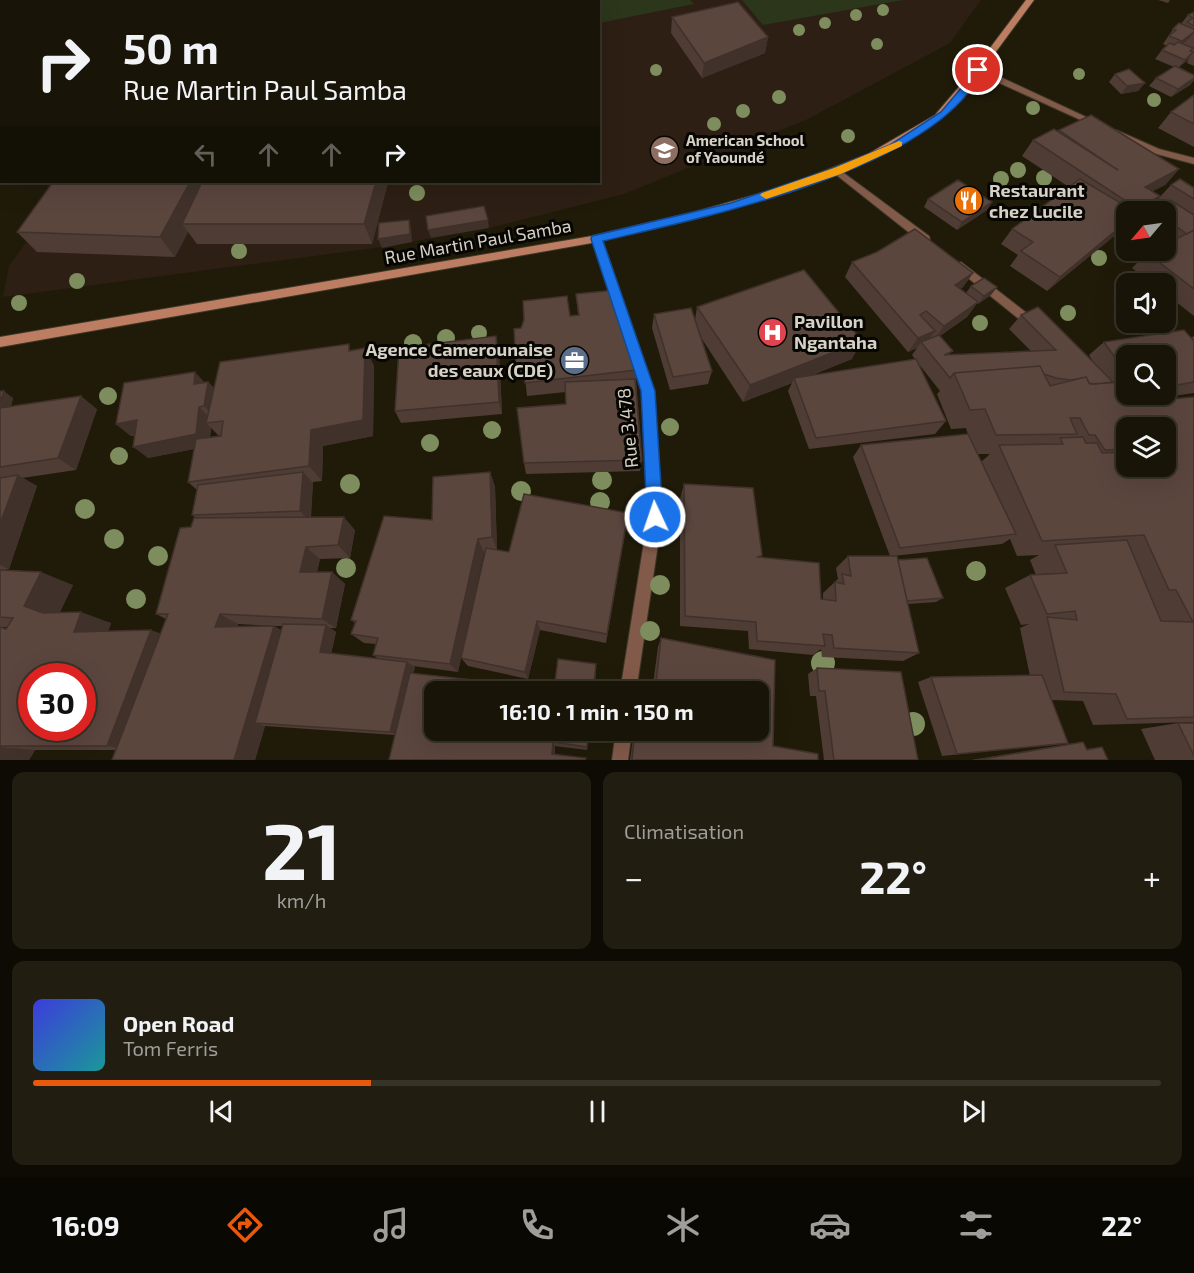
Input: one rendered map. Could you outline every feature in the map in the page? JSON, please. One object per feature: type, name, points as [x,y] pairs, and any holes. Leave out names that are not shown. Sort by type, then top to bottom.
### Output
[{"type":"main road","name":"Rue Martin Paul Samba","points":[[0,342],[597,239],[733,206],[837,171],[894,147],[944,114],[973,81],[978,70],[1030,0]]},
{"type":"street","points":[[978,70],[1156,151],[1194,161]]},
{"type":"street","points":[[837,171],[931,243]]},
{"type":"street","name":"Rue 3.478","points":[[597,239],[648,391],[655,517],[630,681]]},
{"type":"street","points":[[949,257],[1024,315],[1039,330]]},
{"type":"street","points":[[620,760],[623,741]]},
{"type":"shaded area","name":"American School of Yaoundé","points":[[600,0],[981,0],[950,43],[808,119],[624,194],[489,228],[382,247],[3,297],[9,266],[69,183],[600,183]]},
{"type":"green space","points":[[600,0],[690,0],[694,4],[600,23]]},
{"type":"green space","points":[[742,0],[903,0],[763,25]]},
{"type":"building","points":[[738,2],[768,37],[704,63],[672,17]]},
{"type":"building","points":[[1194,12],[1194,26],[1187,22],[1193,18],[1188,15]]},
{"type":"building","points":[[1179,23],[1194,29],[1194,32],[1182,41],[1169,36],[1176,30],[1173,29]]},
{"type":"building","points":[[1178,42],[1193,48],[1190,51],[1193,52],[1185,60],[1162,50],[1170,43],[1174,45]]},
{"type":"building","points":[[1175,66],[1194,75],[1194,78],[1178,89],[1156,78]]},
{"type":"building","points":[[1129,69],[1145,83],[1127,86],[1115,74]]},
{"type":"building","points":[[1194,95],[1194,124],[1171,112]]},
{"type":"building","points":[[1091,115],[1179,169],[1145,187],[1160,196],[1152,201],[1126,201],[1033,140],[1054,129],[1118,170],[1059,130]]},
{"type":"building","points":[[1080,179],[1117,201],[1116,230],[1060,277],[1021,251],[1033,242],[1012,229]]},
{"type":"building","points":[[1180,179],[1194,188],[1194,199],[1171,185]]},
{"type":"building","points":[[958,180],[992,202],[962,222],[928,199]]},
{"type":"building","points":[[52,183],[189,183],[160,237],[17,232]]},
{"type":"building","points":[[202,183],[376,183],[364,224],[182,224]]},
{"type":"building","points":[[1176,204],[1194,215],[1194,230],[1187,234],[1176,226]]},
{"type":"building","points":[[484,206],[488,220],[428,230],[426,216]]},
{"type":"building","points":[[409,220],[410,234],[378,239],[379,223]]},
{"type":"building","points":[[915,229],[973,273],[955,285],[978,302],[944,326],[926,311],[920,315],[935,331],[918,338],[852,262],[877,252]]},
{"type":"building","points":[[1194,230],[1194,289],[1157,261],[1176,261],[1176,239]]},
{"type":"building","points":[[804,270],[862,341],[750,385],[697,307]]},
{"type":"building","points":[[984,278],[997,287],[984,296],[971,286]]},
{"type":"building","name":"Agence Camerounaise des eaux (CDE)","points":[[615,290],[619,311],[626,311],[636,370],[525,383],[524,365],[516,365],[514,329],[521,328],[524,320],[523,301],[567,296],[570,316],[579,315],[576,294]]},
{"type":"building","points":[[1038,307],[1113,382],[1096,384],[1089,383],[1086,377],[1071,380],[1056,378],[1044,374],[1040,366],[954,373],[950,378],[921,342],[939,335],[953,351],[944,355],[1056,350],[1021,315]]},
{"type":"building","points":[[691,308],[712,371],[673,377],[654,314]]},
{"type":"building","points":[[1184,330],[1194,341],[1194,382],[1176,385],[1176,345],[1116,345],[1116,359],[1104,342],[1176,333]]},
{"type":"building","points":[[496,336],[499,402],[395,411],[399,348]]},
{"type":"building","points":[[349,344],[349,351],[365,348],[363,420],[311,430],[309,466],[188,482],[196,439],[221,436],[223,421],[206,423],[220,362]]},
{"type":"building","points":[[916,359],[946,421],[816,438],[794,378]]},
{"type":"building","points":[[1040,366],[1050,386],[1086,377],[1090,384],[1116,383],[1116,405],[1176,405],[1176,399],[1194,397],[1194,717],[1127,719],[1116,694],[1064,692],[1047,617],[1077,620],[1075,611],[1047,614],[1030,575],[1067,573],[1055,545],[1127,540],[1161,621],[1193,622],[1176,590],[1169,590],[1144,535],[1042,541],[999,445],[1063,444],[1060,438],[1083,437],[1086,443],[1097,443],[1102,453],[1116,452],[1116,477],[1176,477],[1176,417],[1116,417],[1116,449],[1105,450],[1095,435],[1089,435],[1080,418],[1070,418],[1077,434],[996,435],[985,409],[970,410],[954,373]]},
{"type":"building","points":[[195,372],[194,384],[208,382],[204,406],[199,407],[196,434],[133,447],[137,420],[116,424],[124,383]]},
{"type":"building","points":[[635,379],[642,460],[524,463],[517,408],[566,404],[565,382]]},
{"type":"building","points":[[81,396],[58,458],[0,467],[0,408]]},
{"type":"building","points":[[968,434],[1016,534],[900,548],[861,445]]},
{"type":"building","points":[[303,472],[300,511],[192,515],[198,485]]},
{"type":"building","points":[[490,472],[492,537],[478,539],[450,664],[373,655],[378,638],[351,634],[356,621],[351,620],[384,516],[432,520],[433,477]]},
{"type":"building","points":[[18,475],[0,524],[0,478]]},
{"type":"building","points":[[684,484],[753,488],[762,555],[758,557],[819,563],[821,599],[836,601],[835,582],[844,584],[842,574],[851,576],[848,556],[897,556],[919,653],[834,648],[832,635],[823,634],[825,646],[757,641],[756,622],[685,616]]},
{"type":"building","points":[[524,494],[628,513],[607,634],[537,621],[525,672],[461,658],[486,548],[509,552]]},
{"type":"building","points":[[344,517],[338,545],[306,547],[300,572],[332,572],[322,619],[220,614],[215,627],[274,626],[234,760],[112,760],[168,614],[156,614],[180,528],[191,527],[194,518]]},
{"type":"building","points":[[927,558],[943,598],[907,601],[898,560]]},
{"type":"building","points":[[0,570],[41,572],[24,606],[43,613],[81,612],[74,632],[151,630],[107,746],[0,746],[0,627],[6,629],[13,618],[0,617]]},
{"type":"building","points":[[283,624],[326,625],[320,652],[407,662],[390,732],[255,723]]},
{"type":"building","points":[[661,638],[775,660],[773,746],[818,754],[818,760],[632,760],[634,741],[769,741],[769,681],[656,681]]},
{"type":"building","points":[[558,659],[596,664],[594,681],[555,681]]},
{"type":"building","points":[[817,668],[901,672],[918,760],[834,760],[825,691],[819,691]]},
{"type":"building","points":[[410,673],[482,681],[424,681],[424,741],[587,741],[587,747],[553,742],[552,754],[586,758],[585,760],[389,760]]},
{"type":"building","points":[[1042,675],[1068,743],[957,754],[931,677]]},
{"type":"building","points":[[1178,723],[1194,723],[1194,756]]},
{"type":"building","points":[[1083,742],[1087,750],[1102,747],[1108,760],[977,760]]},
{"type":"slow traffic","points":[[766,195],[837,171],[899,144]]},
{"type":"place","name":"American School of Yaoundé","points":[[665,150]]},
{"type":"place","name":"Restaurant chez Lucile","points":[[968,201]]},
{"type":"place","name":"Pavillon Ngantaha","points":[[773,332]]},
{"type":"place","name":"Agence Camerounaise des eaux (CDE)","points":[[574,360]]},
{"type":"route","points":[[655,517],[648,391],[597,239],[733,206],[837,171],[894,147],[944,114],[973,81],[978,70]]}]
